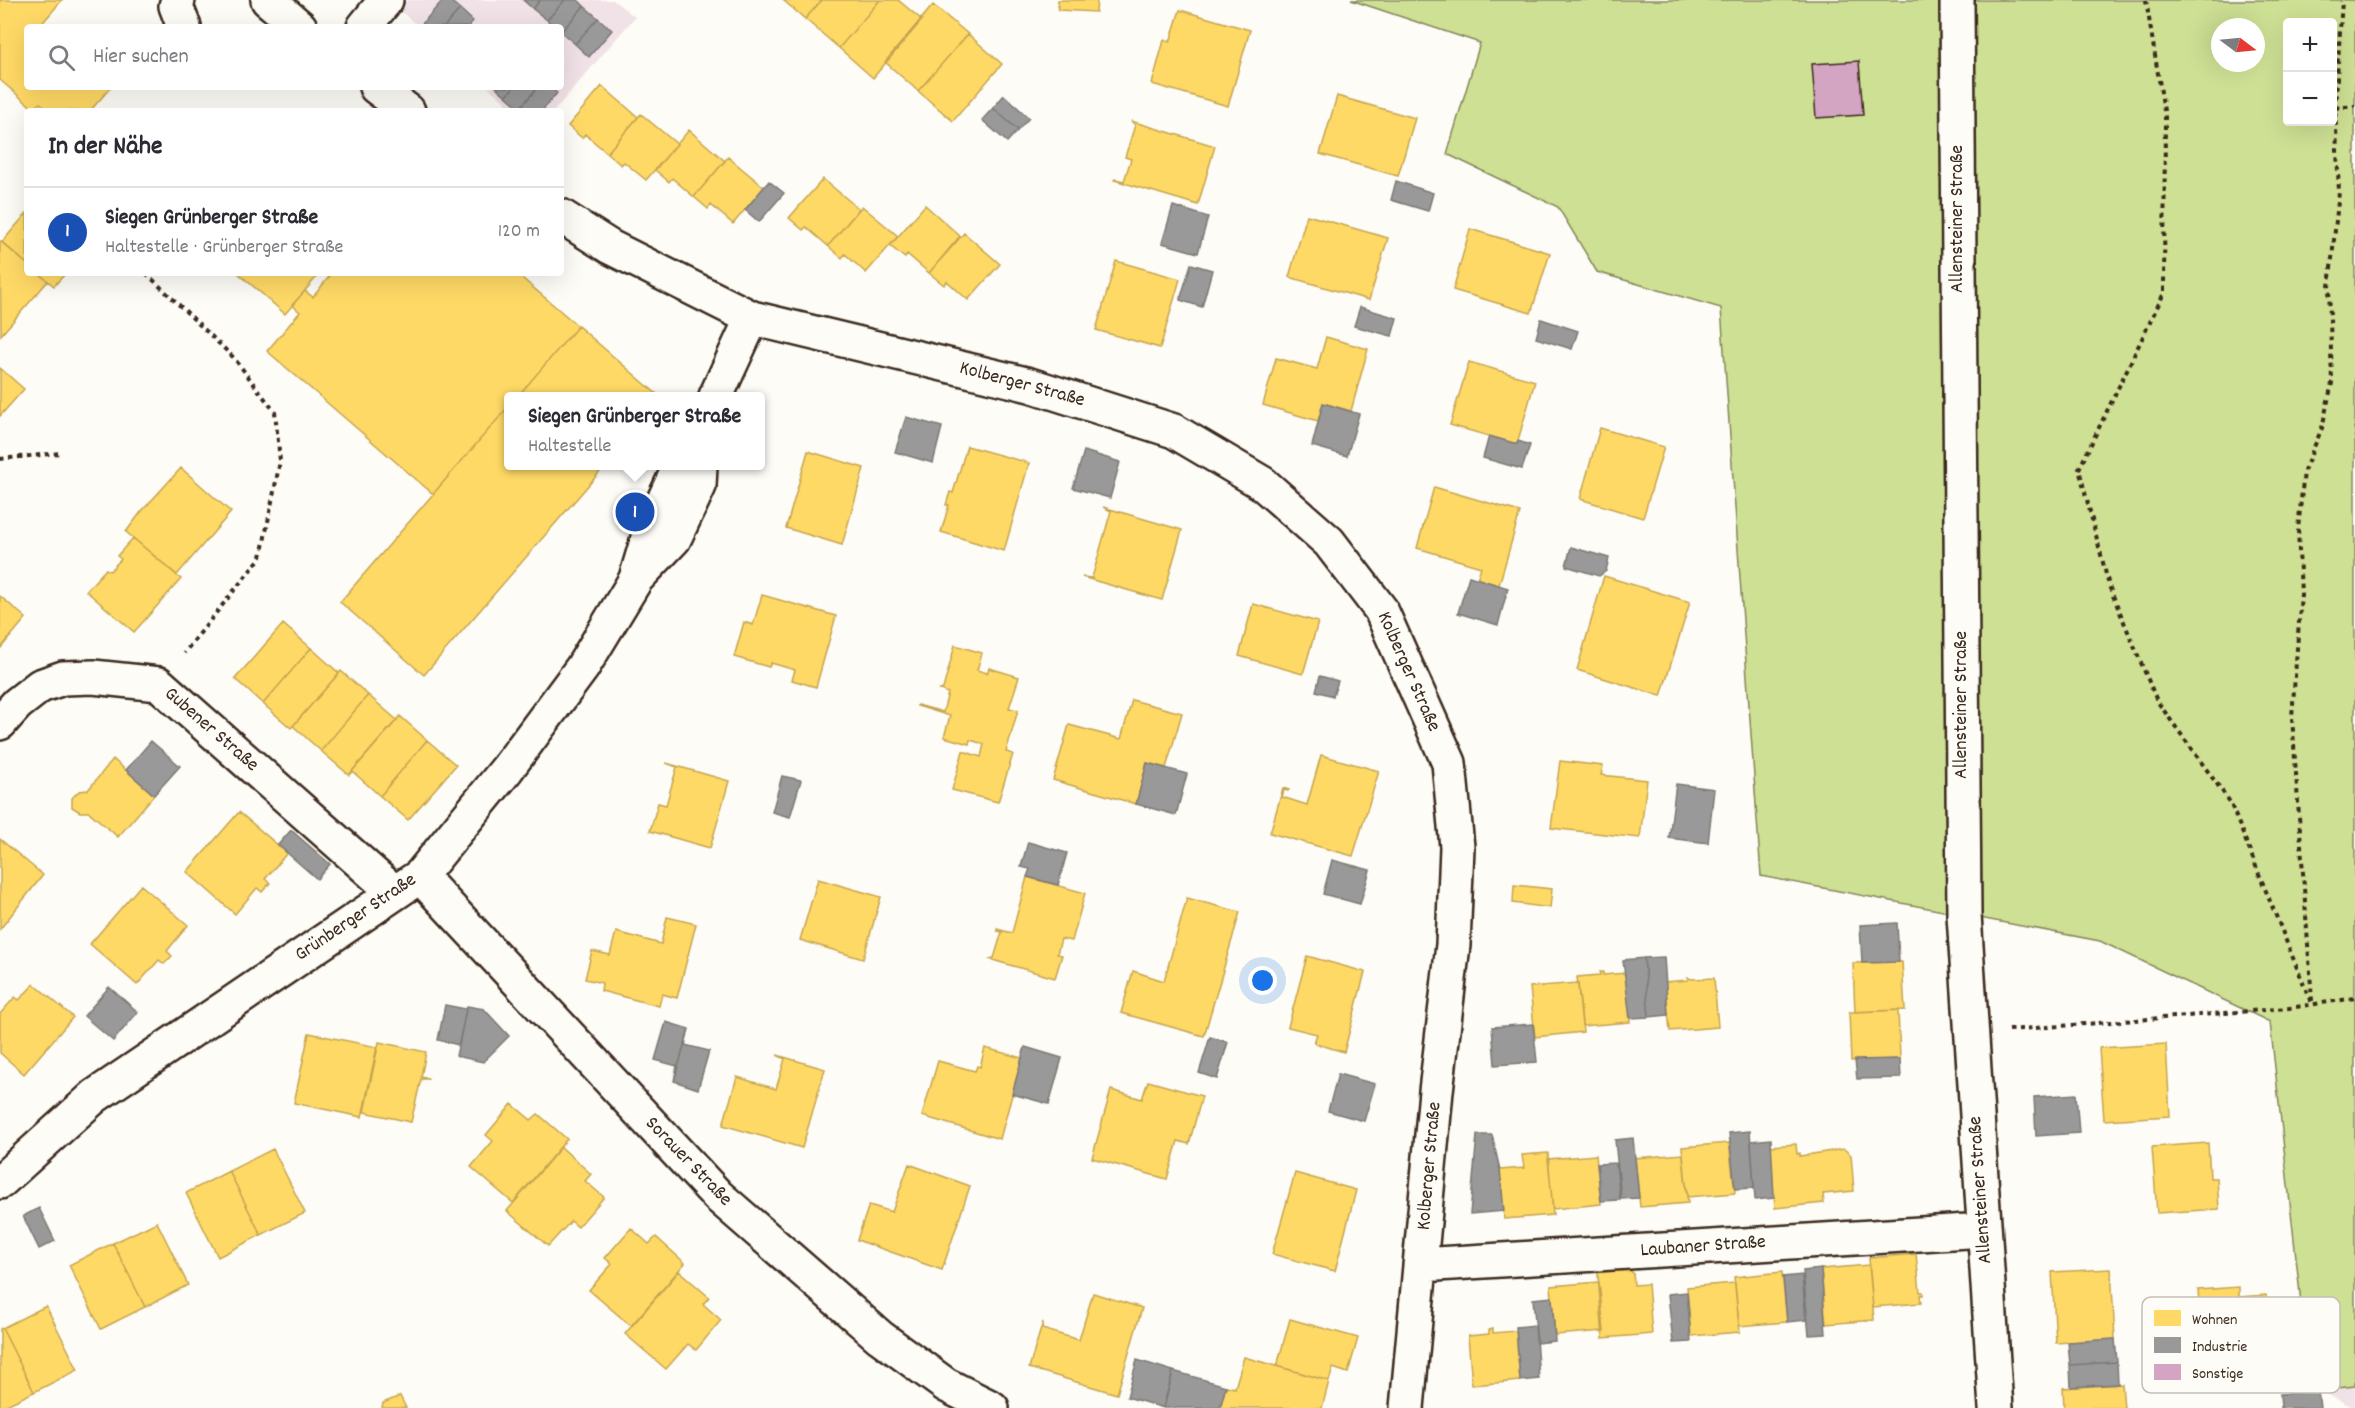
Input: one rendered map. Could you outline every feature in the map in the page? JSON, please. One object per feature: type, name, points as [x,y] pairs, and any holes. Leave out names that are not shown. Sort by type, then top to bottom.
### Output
[{"type":"street","points":[[178,0],[176,6],[183,24]]},
{"type":"street","points":[[268,0],[296,24]]},
{"type":"street","points":[[366,24],[386,0]]},
{"type":"street","name":"Allensteiner Straße","points":[[1957,0],[1964,915],[1996,1408]]},
{"type":"street","points":[[380,90],[404,108]]},
{"type":"street","name":"Kolberger Straße","points":[[564,218],[610,247],[752,318],[1030,384],[1174,431],[1262,483],[1329,542],[1381,610],[1449,763],[1457,847],[1454,945],[1436,1091],[1407,1408]]},
{"type":"street","points":[[718,392],[752,318]]},
{"type":"street","name":"Grünberger Straße","points":[[636,579],[651,528],[678,470]]},
{"type":"street","name":"Grünberger Straße","points":[[0,1182],[95,1096],[407,884],[507,770],[582,669],[636,579],[674,539],[699,486],[700,470]]},
{"type":"street","name":"Gubener Straße","points":[[0,723],[17,704],[40,686],[63,678],[93,677],[159,684],[407,884]]},
{"type":"street","name":"Sorauer Straße","points":[[407,884],[718,1196],[880,1337],[946,1385],[992,1408]]},
{"type":"street","name":"Laubaner Straße","points":[[1421,1265],[1984,1230]]},
{"type":"path","points":[[2146,0],[2165,117],[2164,293],[2079,469],[2109,586],[2157,701],[2230,802],[2312,1005]]},
{"type":"path","points":[[2337,77],[2342,0]]},
{"type":"path","points":[[2337,108],[2355,106]]},
{"type":"path","points":[[2312,1005],[2292,717],[2301,594],[2298,529],[2304,471],[2322,428],[2332,383],[2329,287],[2339,192],[2336,126]]},
{"type":"path","points":[[149,276],[234,358],[275,412],[280,461],[261,557],[159,684]]},
{"type":"path","points":[[0,459],[60,453]]},
{"type":"path","points":[[1970,1033],[2312,1005],[2355,998]]},
{"type":"shaded area","points":[[407,0],[613,0],[635,17],[557,108],[512,108],[491,90],[564,90],[564,24],[415,24],[399,10]]},
{"type":"shaded area","points":[[2355,1386],[2355,1408],[2324,1393],[2340,1393],[2340,1388]]},
{"type":"green space","points":[[1351,0],[2355,0],[2355,1386],[2340,1388],[2340,1297],[2300,1297],[2270,1022],[2100,941],[1761,876],[1721,308],[1597,272],[1558,207],[1447,154],[1480,43]]},
{"type":"building: Wohnen","points":[[0,0],[62,0],[42,24],[24,24],[24,90],[108,90],[93,108],[46,108],[40,103],[33,108],[0,80]]},
{"type":"building: Wohnen","points":[[783,0],[822,0],[805,19]]},
{"type":"building: Wohnen","points":[[822,0],[880,0],[839,48],[805,19]]},
{"type":"building: Wohnen","points":[[880,0],[898,0],[922,20],[873,78],[839,48]]},
{"type":"building: Wohnen","points":[[1058,0],[1097,0],[1096,12],[1058,10]]},
{"type":"building: Wohnen","points":[[933,5],[968,34],[918,91],[885,62]]},
{"type":"building: Wohnen","points":[[1180,10],[1250,30],[1228,106],[1152,84],[1164,40],[1170,42]]},
{"type":"building: Wohnen","points":[[968,34],[1002,64],[953,121],[918,91]]},
{"type":"building: Wohnen","points":[[602,86],[638,117],[607,153],[585,134],[582,138],[568,126]]},
{"type":"building: Wohnen","points":[[1337,96],[1415,118],[1398,176],[1320,154]]},
{"type":"building: Wohnen","points":[[641,114],[677,144],[646,180],[624,162],[621,165],[607,153]]},
{"type":"building: Wohnen","points":[[1131,121],[1215,146],[1198,205],[1114,180],[1124,181],[1131,159],[1125,157],[1135,125]]},
{"type":"building: Wohnen","points":[[689,130],[725,161],[694,197],[672,178],[669,182],[655,170]]},
{"type":"building: Wohnen","points":[[728,157],[764,187],[733,224],[711,205],[708,209],[694,197]]},
{"type":"building: Wohnen","points":[[823,179],[859,209],[828,246],[806,227],[803,230],[789,218]]},
{"type":"building: Wohnen","points":[[925,205],[960,236],[929,273],[907,254],[905,258],[890,246]]},
{"type":"building: Wohnen","points":[[862,206],[898,236],[866,273],[845,254],[842,258],[828,246]]},
{"type":"building: Wohnen","points":[[1307,215],[1388,238],[1369,300],[1289,277]]},
{"type":"building: Wohnen","points":[[24,216],[24,261],[2,242]]},
{"type":"building: Wohnen","points":[[1470,229],[1550,253],[1531,313],[1453,290]]},
{"type":"building: Wohnen","points":[[964,233],[1000,264],[968,300],[947,281],[944,285],[929,273]]},
{"type":"building: Wohnen","points":[[0,241],[24,261],[24,276],[42,276],[48,281],[1,335]]},
{"type":"building: Wohnen","points":[[1116,261],[1180,279],[1160,348],[1096,330]]},
{"type":"building: Wohnen","points":[[42,276],[63,276],[54,286]]},
{"type":"building: Wohnen","points":[[241,276],[317,276],[285,314]]},
{"type":"building: Wohnen","points":[[330,276],[520,276],[578,326],[521,392],[504,392],[504,412],[433,494],[267,351],[300,312],[292,305],[305,291],[313,297]]},
{"type":"building: Wohnen","points":[[578,326],[654,392],[521,392]]},
{"type":"building: Wohnen","points":[[1326,337],[1368,349],[1351,411],[1323,403],[1318,421],[1263,405],[1276,358],[1317,369]]},
{"type":"building: Wohnen","points":[[1469,362],[1535,381],[1517,444],[1450,425]]},
{"type":"building: Wohnen","points":[[0,368],[24,389],[0,416]]},
{"type":"building: Wohnen","points":[[504,412],[504,470],[602,470],[424,675],[340,602]]},
{"type":"building: Wohnen","points":[[1600,428],[1664,447],[1643,518],[1580,499]]},
{"type":"building: Wohnen","points":[[967,446],[1029,463],[1004,551],[941,532],[949,505],[946,505],[950,492],[953,493]]},
{"type":"building: Wohnen","points":[[808,451],[864,468],[842,545],[786,528]]},
{"type":"building: Wohnen","points":[[181,468],[231,512],[177,575],[126,532]]},
{"type":"building: Wohnen","points":[[1434,487],[1520,512],[1499,585],[1477,579],[1481,567],[1417,548]]},
{"type":"building: Wohnen","points":[[1103,507],[1182,530],[1162,600],[1082,577],[1092,578],[1111,511]]},
{"type":"building: Wohnen","points":[[133,538],[181,579],[134,632],[86,591],[106,569],[110,571],[121,559],[117,556]]},
{"type":"building: Wohnen","points":[[1604,576],[1690,602],[1661,696],[1577,670]]},
{"type":"building: Wohnen","points":[[762,595],[836,616],[816,687],[792,680],[795,670],[771,663],[769,667],[734,657],[744,622],[753,625]]},
{"type":"building: Wohnen","points":[[0,596],[26,618],[0,649]]},
{"type":"building: Wohnen","points":[[1253,604],[1318,622],[1303,674],[1239,656]]},
{"type":"building: Wohnen","points":[[283,624],[311,648],[263,704],[235,679]]},
{"type":"building: Wohnen","points":[[955,645],[982,653],[977,670],[987,673],[989,668],[1019,677],[1009,708],[1018,710],[1006,752],[1013,754],[998,802],[952,790],[963,751],[981,757],[984,744],[970,740],[969,744],[944,737],[950,716],[917,706],[943,712],[948,693],[940,690],[943,689]]},
{"type":"building: Wohnen","points":[[311,648],[339,673],[291,728],[263,704]]},
{"type":"building: Wohnen","points":[[341,671],[368,695],[321,751],[293,726]]},
{"type":"building: Wohnen","points":[[368,695],[397,720],[349,775],[321,751]]},
{"type":"building: Wohnen","points":[[1132,700],[1182,713],[1166,768],[1147,763],[1136,804],[1053,780],[1069,725],[1121,739]]},
{"type":"building: Wohnen","points":[[400,716],[427,740],[380,796],[352,771]]},
{"type":"building: Wohnen","points":[[427,740],[456,765],[408,820],[380,796]]},
{"type":"building: Wohnen","points":[[1321,755],[1379,771],[1353,856],[1270,833],[1283,788],[1289,790],[1284,790],[1282,797],[1307,805]]},
{"type":"building: Wohnen","points":[[113,759],[154,795],[118,837],[89,812],[80,812],[72,807],[72,798],[79,791],[88,790]]},
{"type":"building: Wohnen","points":[[1560,761],[1603,766],[1601,775],[1647,780],[1640,838],[1551,828]]},
{"type":"building: Wohnen","points":[[666,763],[729,781],[710,848],[650,831],[658,803],[666,805],[677,767]]},
{"type":"building: Wohnen","points":[[239,812],[287,853],[265,879],[270,883],[262,892],[257,888],[235,914],[187,872]]},
{"type":"building: Wohnen","points":[[0,839],[43,875],[0,929]]},
{"type":"building: Wohnen","points":[[1027,877],[1085,893],[1072,941],[1061,939],[1057,954],[1062,955],[1055,978],[989,959],[994,958],[1002,932],[997,929],[1012,933]]},
{"type":"building: Wohnen","points":[[818,879],[881,897],[863,959],[800,940]]},
{"type":"building: Wohnen","points":[[141,885],[188,925],[167,951],[172,956],[164,964],[159,960],[137,985],[90,944]]},
{"type":"building: Wohnen","points":[[1514,885],[1552,889],[1550,908],[1513,903]]},
{"type":"building: Wohnen","points":[[1187,898],[1240,912],[1204,1036],[1121,1013],[1133,971],[1164,981]]},
{"type":"building: Wohnen","points":[[667,917],[696,924],[677,998],[662,994],[659,1006],[601,991],[602,983],[585,979],[592,951],[610,955],[616,932],[661,944]]},
{"type":"building: Wohnen","points":[[1307,956],[1365,972],[1344,1052],[1314,1043],[1317,1034],[1288,1027]]},
{"type":"building: Wohnen","points":[[1902,962],[1905,1010],[1855,1012],[1853,963]]},
{"type":"building: Wohnen","points":[[1600,972],[1603,972],[1603,975],[1626,973],[1630,1022],[1582,1026],[1577,977],[1600,975]]},
{"type":"building: Wohnen","points":[[1688,977],[1691,979],[1714,978],[1718,1027],[1670,1031],[1665,982],[1688,980]]},
{"type":"building: Wohnen","points":[[1578,983],[1583,1032],[1535,1037],[1530,987]]},
{"type":"building: Wohnen","points":[[34,984],[73,1017],[24,1074],[0,1053],[0,1014],[15,997],[19,1000]]},
{"type":"building: Wohnen","points":[[1898,1010],[1900,1059],[1851,1061],[1849,1012]]},
{"type":"building: Wohnen","points":[[309,1033],[377,1047],[362,1117],[294,1103]]},
{"type":"building: Wohnen","points":[[379,1042],[426,1052],[421,1077],[429,1079],[421,1079],[411,1122],[364,1112]]},
{"type":"building: Wohnen","points":[[2166,1044],[2170,1116],[2104,1120],[2099,1048]]},
{"type":"building: Wohnen","points":[[985,1048],[1022,1058],[1000,1139],[922,1116],[938,1061],[975,1071],[977,1066],[980,1067]]},
{"type":"building: Wohnen","points":[[777,1055],[825,1069],[802,1148],[723,1125],[737,1077],[776,1089],[785,1059]]},
{"type":"building: Wohnen","points":[[1148,1081],[1202,1096],[1189,1144],[1178,1141],[1167,1179],[1092,1158],[1111,1090],[1142,1099]]},
{"type":"building: Wohnen","points":[[512,1104],[531,1120],[538,1114],[567,1139],[513,1203],[471,1167],[493,1141],[486,1135]]},
{"type":"building: Wohnen","points":[[1729,1143],[1735,1193],[1687,1197],[1682,1147]]},
{"type":"building: Wohnen","points":[[2208,1143],[2210,1178],[2217,1178],[2219,1209],[2157,1213],[2152,1147]]},
{"type":"building: Wohnen","points":[[1796,1144],[1797,1154],[1800,1153],[1800,1156],[1844,1149],[1851,1155],[1854,1191],[1823,1194],[1824,1203],[1775,1208],[1770,1146]]},
{"type":"building: Wohnen","points":[[561,1147],[591,1174],[585,1181],[604,1197],[578,1227],[571,1221],[548,1246],[507,1211]]},
{"type":"building: Wohnen","points":[[273,1149],[305,1213],[261,1235],[229,1171]]},
{"type":"building: Wohnen","points":[[1548,1153],[1553,1215],[1504,1219],[1500,1170],[1524,1168],[1522,1155]]},
{"type":"building: Wohnen","points":[[1683,1154],[1688,1203],[1640,1207],[1635,1158]]},
{"type":"building: Wohnen","points":[[1596,1155],[1601,1204],[1553,1209],[1548,1159]]},
{"type":"building: Wohnen","points":[[909,1164],[970,1186],[942,1270],[857,1240],[869,1205],[892,1212]]},
{"type":"building: Wohnen","points":[[229,1171],[261,1235],[218,1257],[186,1193]]},
{"type":"building: Wohnen","points":[[1295,1173],[1356,1190],[1335,1271],[1272,1254]]},
{"type":"building: Wohnen","points":[[157,1222],[188,1285],[145,1307],[113,1243]]},
{"type":"building: Wohnen","points":[[631,1228],[649,1244],[656,1237],[685,1263],[631,1326],[589,1290],[612,1264],[605,1258]]},
{"type":"building: Wohnen","points":[[113,1243],[145,1307],[101,1329],[69,1265]]},
{"type":"building: Wohnen","points":[[1916,1254],[1920,1292],[1923,1292],[1923,1295],[1920,1295],[1921,1303],[1873,1307],[1869,1258]]},
{"type":"building: Wohnen","points":[[1618,1261],[1633,1273],[1634,1285],[1648,1284],[1652,1334],[1603,1338],[1597,1262]]},
{"type":"building: Wohnen","points":[[1869,1265],[1874,1320],[1826,1324],[1821,1269]]},
{"type":"building: Wohnen","points":[[2111,1269],[2115,1339],[2056,1343],[2052,1272]]},
{"type":"building: Wohnen","points":[[679,1271],[709,1297],[703,1304],[721,1320],[696,1350],[688,1344],[666,1369],[625,1334]]},
{"type":"building: Wohnen","points":[[1782,1272],[1787,1322],[1739,1326],[1734,1277]]},
{"type":"building: Wohnen","points":[[1599,1282],[1604,1331],[1555,1335],[1551,1286]]},
{"type":"building: Wohnen","points":[[1735,1283],[1740,1332],[1691,1336],[1687,1287]]},
{"type":"building: Wohnen","points":[[2239,1287],[2239,1297],[2198,1297],[2198,1290]]},
{"type":"building: Wohnen","points":[[1093,1293],[1142,1308],[1117,1394],[1029,1368],[1043,1322],[1042,1329],[1079,1340]]},
{"type":"building: Wohnen","points":[[2266,1295],[2266,1297],[2239,1297]]},
{"type":"building: Wohnen","points":[[46,1306],[78,1370],[34,1392],[2,1328]]},
{"type":"building: Wohnen","points":[[1290,1319],[1358,1338],[1348,1373],[1333,1368],[1329,1381],[1277,1366]]},
{"type":"building: Wohnen","points":[[2,1328],[34,1392],[0,1408],[0,1329]]},
{"type":"building: Wohnen","points":[[1493,1329],[1493,1333],[1516,1331],[1520,1381],[1472,1385],[1468,1336],[1489,1334],[1489,1330]]},
{"type":"building: Wohnen","points":[[1244,1357],[1329,1381],[1322,1408],[1220,1408],[1226,1386],[1235,1388]]},
{"type":"building: Wohnen","points":[[2122,1384],[2124,1408],[2064,1408],[2063,1388]]},
{"type":"building: Wohnen","points":[[400,1396],[406,1408],[382,1408],[383,1403]]},
{"type":"building: Industrie","points":[[443,0],[449,0],[460,9],[447,24],[422,24]]},
{"type":"building: Industrie","points":[[523,0],[540,0],[533,9]]},
{"type":"building: Industrie","points":[[540,0],[565,0],[547,20],[533,9]]},
{"type":"building: Industrie","points":[[565,0],[578,0],[584,6],[564,29],[564,24],[552,24],[547,20]]},
{"type":"building: Industrie","points":[[584,6],[598,18],[575,44],[564,35],[564,29]]},
{"type":"building: Industrie","points":[[460,9],[473,21],[470,24],[447,24]]},
{"type":"building: Industrie","points":[[598,18],[612,30],[589,57],[575,44]]},
{"type":"building: Industrie","points":[[499,90],[511,90],[506,96]]},
{"type":"building: Industrie","points":[[511,90],[535,90],[520,108],[506,96]]},
{"type":"building: Industrie","points":[[535,90],[554,90],[557,93],[544,108],[520,108]]},
{"type":"building: Industrie","points":[[1004,95],[1029,118],[1018,130],[993,108]]},
{"type":"building: Industrie","points":[[993,108],[1018,130],[1007,142],[982,120]]},
{"type":"building: Industrie","points":[[769,181],[784,193],[759,222],[745,210]]},
{"type":"building: Industrie","points":[[1396,181],[1433,193],[1428,211],[1391,200]]},
{"type":"building: Industrie","points":[[1173,206],[1208,217],[1198,253],[1162,243]]},
{"type":"building: Industrie","points":[[1191,264],[1212,270],[1202,307],[1180,300]]},
{"type":"building: Industrie","points":[[1360,307],[1397,318],[1392,336],[1354,326]]},
{"type":"building: Industrie","points":[[1541,319],[1578,331],[1572,349],[1536,338]]},
{"type":"building: Industrie","points":[[1323,403],[1359,414],[1347,456],[1312,446]]},
{"type":"building: Industrie","points":[[906,417],[942,427],[933,463],[895,452]]},
{"type":"building: Industrie","points":[[1489,436],[1517,444],[1518,441],[1530,445],[1522,469],[1483,458]]},
{"type":"building: Industrie","points":[[1084,451],[1120,462],[1110,498],[1073,488]]},
{"type":"building: Industrie","points":[[1571,547],[1609,558],[1606,571],[1599,576],[1566,566]]},
{"type":"building: Industrie","points":[[1469,576],[1508,588],[1498,625],[1458,613]]},
{"type":"building: Industrie","points":[[1320,676],[1338,681],[1333,696],[1316,691]]},
{"type":"building: Industrie","points":[[151,741],[180,766],[154,795],[126,770]]},
{"type":"building: Industrie","points":[[1147,763],[1187,774],[1176,815],[1136,804]]},
{"type":"building: Industrie","points":[[782,776],[801,780],[790,817],[772,812]]},
{"type":"building: Industrie","points":[[1676,784],[1714,789],[1708,843],[1669,838]]},
{"type":"building: Industrie","points":[[291,830],[330,864],[317,879],[278,845]]},
{"type":"building: Industrie","points":[[1028,842],[1067,853],[1058,885],[1027,877],[1030,869],[1021,867]]},
{"type":"building: Industrie","points":[[1332,860],[1370,870],[1360,904],[1323,894]]},
{"type":"building: Industrie","points":[[1897,923],[1899,962],[1862,963],[1860,925]]},
{"type":"building: Industrie","points":[[1664,957],[1668,1015],[1649,1017],[1644,958]]},
{"type":"building: Industrie","points":[[1644,958],[1649,1017],[1630,1018],[1623,960]]},
{"type":"building: Industrie","points":[[109,987],[138,1012],[113,1041],[84,1016]]},
{"type":"building: Industrie","points":[[445,1005],[466,1009],[459,1045],[438,1040]]},
{"type":"building: Industrie","points":[[467,1006],[484,1009],[509,1036],[483,1062],[456,1056]]},
{"type":"building: Industrie","points":[[666,1022],[689,1029],[674,1081],[677,1066],[655,1060]]},
{"type":"building: Industrie","points":[[1533,1024],[1537,1062],[1495,1065],[1492,1027]]},
{"type":"building: Industrie","points":[[689,1029],[685,1045],[709,1051],[698,1089],[674,1081]]},
{"type":"building: Industrie","points":[[1210,1037],[1228,1042],[1217,1079],[1199,1073]]},
{"type":"building: Industrie","points":[[1025,1047],[1062,1058],[1049,1104],[1012,1094]]},
{"type":"building: Industrie","points":[[1900,1059],[1901,1078],[1857,1079],[1855,1060]]},
{"type":"building: Industrie","points":[[1338,1074],[1375,1084],[1364,1121],[1328,1111]]},
{"type":"building: Industrie","points":[[2076,1094],[2079,1133],[2036,1136],[2034,1097]]},
{"type":"building: Industrie","points":[[1750,1131],[1754,1188],[1735,1189],[1729,1133]]},
{"type":"building: Industrie","points":[[1477,1135],[1492,1135],[1500,1170],[1504,1211],[1470,1214]]},
{"type":"building: Industrie","points":[[1633,1138],[1639,1198],[1621,1199],[1615,1140]]},
{"type":"building: Industrie","points":[[1771,1139],[1774,1198],[1755,1200],[1751,1141]]},
{"type":"building: Industrie","points":[[1616,1163],[1620,1200],[1601,1201],[1597,1164]]},
{"type":"building: Industrie","points":[[39,1208],[55,1241],[39,1249],[23,1216]]},
{"type":"building: Industrie","points":[[1821,1269],[1826,1334],[1809,1335],[1803,1271]]},
{"type":"building: Industrie","points":[[1802,1275],[1806,1320],[1787,1322],[1783,1277]]},
{"type":"building: Industrie","points":[[1687,1292],[1691,1342],[1673,1343],[1668,1294]]},
{"type":"building: Industrie","points":[[1552,1297],[1555,1341],[1537,1343],[1533,1299]]},
{"type":"building: Industrie","points":[[1535,1325],[1539,1379],[1520,1381],[1516,1327]]},
{"type":"building: Industrie","points":[[2115,1339],[2117,1362],[2070,1365],[2068,1342]]},
{"type":"building: Industrie","points":[[1137,1360],[1173,1371],[1164,1408],[1127,1397]]},
{"type":"building: Industrie","points":[[2117,1362],[2118,1384],[2071,1387],[2070,1365]]},
{"type":"building: Industrie","points":[[1173,1371],[1226,1386],[1220,1408],[1163,1408]]},
{"type":"building: Industrie","points":[[2318,1393],[2320,1408],[2281,1408],[2280,1394]]},
{"type":"building: Sonstige","points":[[1859,61],[1863,115],[1816,118],[1812,64]]},
{"type":"place","name":"Siegen Grünberger Straße","points":[[635,512]]}]
